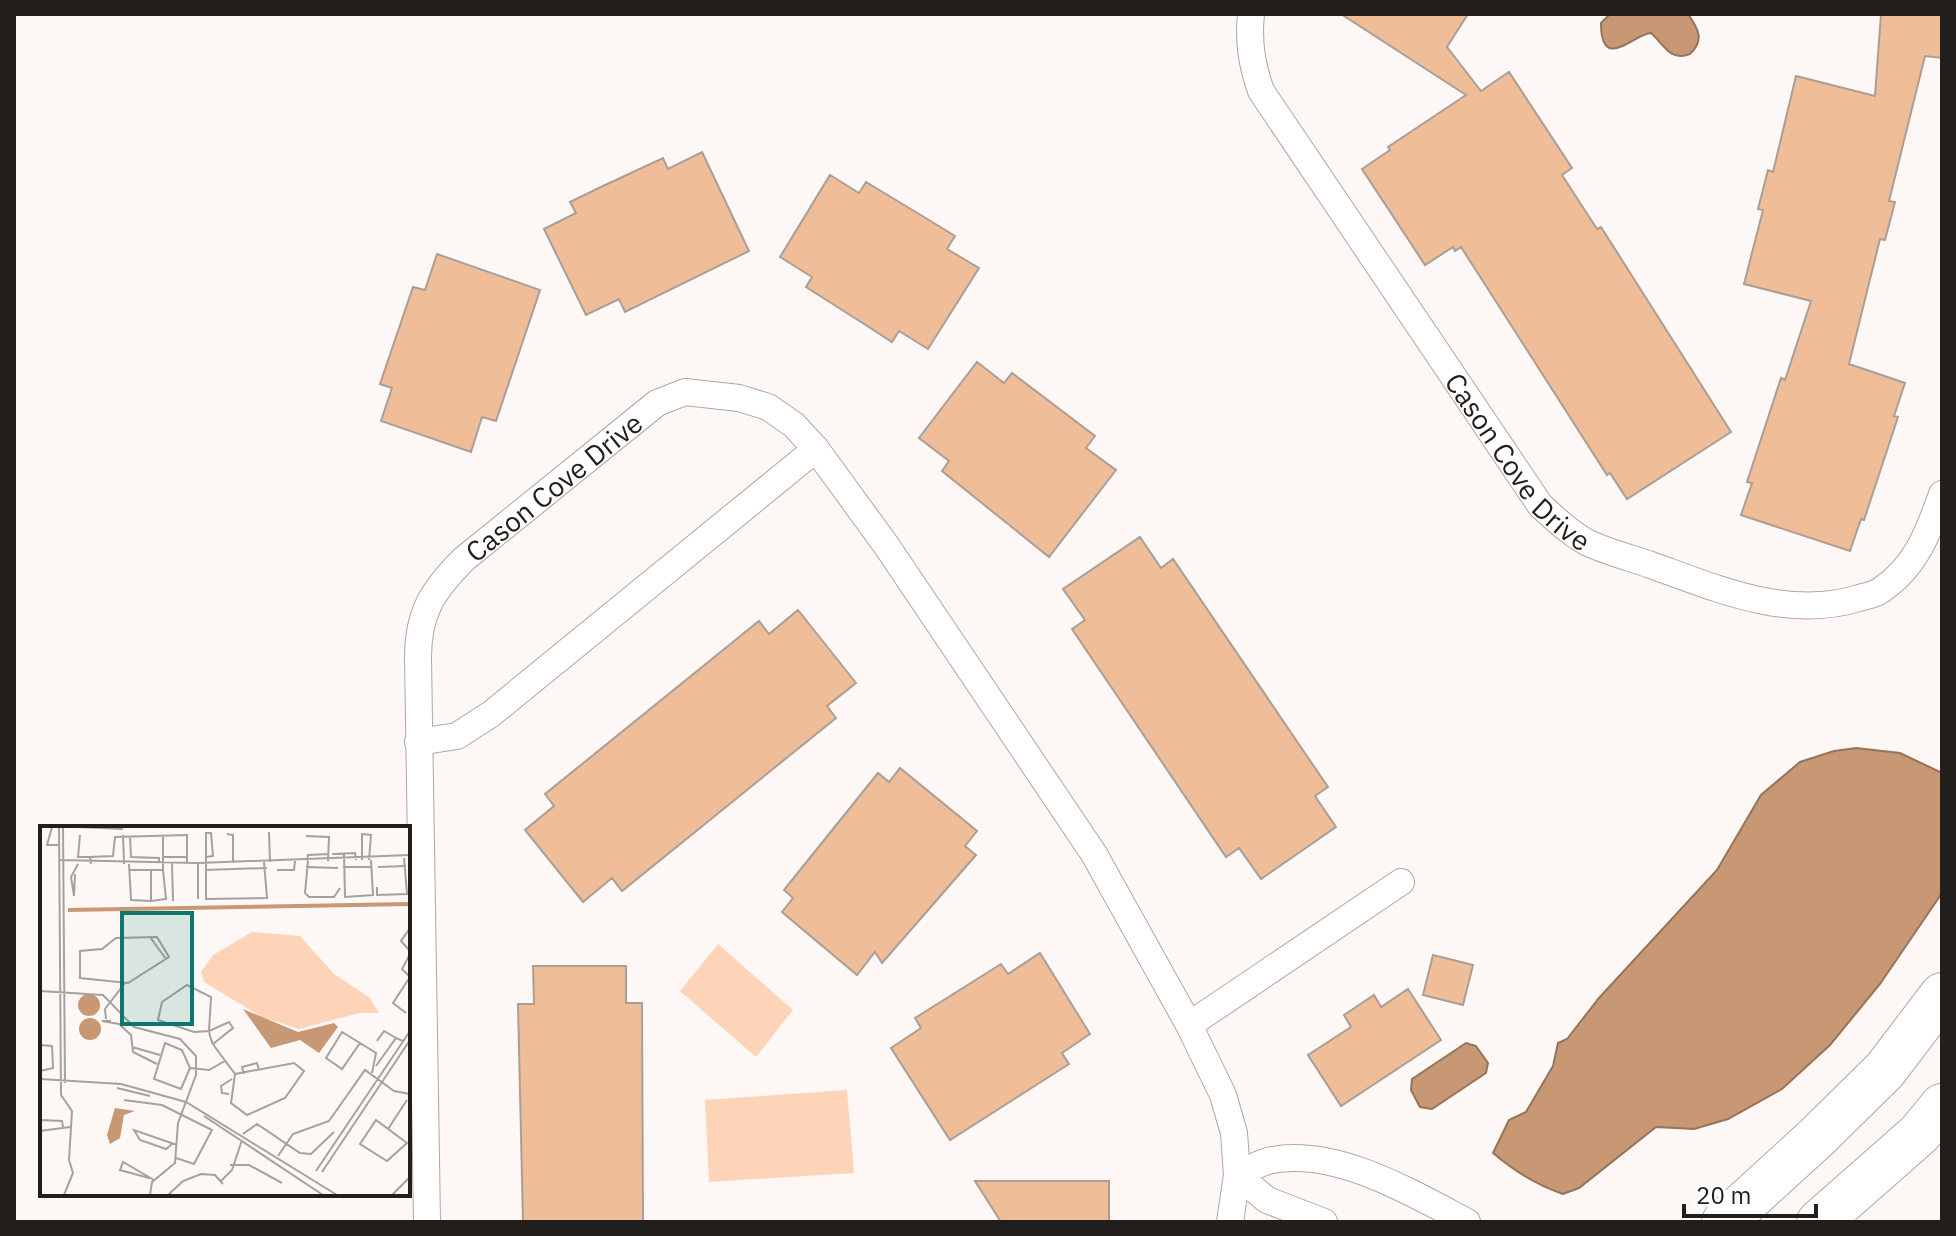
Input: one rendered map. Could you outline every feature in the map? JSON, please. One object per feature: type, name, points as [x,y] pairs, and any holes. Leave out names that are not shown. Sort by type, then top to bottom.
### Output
[{"type":"street","points":[[1724,1222],[1885,1070],[1942,995]]},
{"type":"street","points":[[1819,1222],[1919,1134],[1942,1106]]},
{"type":"lane","name":"Cason Cove Drive","points":[[1251,14],[1249,34],[1252,63],[1261,91],[1540,505],[1564,527],[1588,543],[1723,591],[1765,602],[1821,606],[1880,592],[1906,568],[1927,537],[1942,494]]},
{"type":"lane","name":"Cason Cove Drive","points":[[427,1222],[418,742],[418,641],[424,612],[429,599],[464,559],[657,403],[685,392],[739,398],[768,407],[794,425],[816,449],[886,545],[1094,854],[1189,1025],[1223,1095],[1234,1133],[1237,1175],[1230,1222]]},
{"type":"lane","points":[[418,742],[457,736],[491,714],[816,449]]},
{"type":"lane","points":[[1189,1025],[1401,882]]},
{"type":"lane","points":[[1324,1222],[1267,1200],[1237,1175],[1270,1160],[1304,1158],[1354,1169],[1400,1187],[1467,1222]]},
{"type":"shaded area","points":[[1610,14],[1688,14],[1699,39],[1695,49],[1683,56],[1672,54],[1651,33],[1613,49],[1602,38],[1601,23]]},
{"type":"shaded area","points":[[1856,748],[1900,753],[1942,773],[1942,893],[1880,984],[1830,1045],[1782,1089],[1728,1119],[1694,1129],[1656,1127],[1579,1188],[1563,1194],[1526,1177],[1493,1153],[1509,1120],[1526,1112],[1553,1066],[1558,1043],[1567,1039],[1599,998],[1717,870],[1761,795],[1800,762],[1834,751]]},
{"type":"shaded area","points":[[718,944],[793,1010],[756,1057],[680,991]]},
{"type":"shaded area","points":[[1466,1043],[1476,1046],[1488,1063],[1486,1073],[1432,1109],[1420,1107],[1411,1090],[1412,1079]]},
{"type":"shaded area","points":[[847,1090],[854,1173],[709,1182],[705,1100]]},
{"type":"building","points":[[1341,14],[1468,14],[1447,47],[1481,91],[1509,72],[1572,168],[1562,175],[1597,229],[1601,227],[1731,432],[1627,499],[1610,473],[1607,475],[1461,247],[1455,251],[1453,247],[1425,265],[1362,169],[1390,150],[1388,147],[1466,95]]},
{"type":"building","points":[[1881,14],[1942,14],[1942,58],[1925,56],[1889,201],[1895,202],[1885,240],[1880,239],[1849,364],[1905,383],[1894,416],[1898,417],[1864,520],[1861,519],[1850,551],[1741,515],[1752,483],[1747,482],[1781,378],[1785,380],[1811,301],[1744,284],[1763,210],[1758,209],[1768,170],[1773,172],[1796,76],[1875,96]]},
{"type":"building","points":[[702,152],[749,251],[625,312],[619,299],[586,315],[544,229],[576,213],[570,202],[663,158],[668,169]]},
{"type":"building","points":[[830,175],[859,193],[866,182],[955,236],[947,249],[979,268],[928,349],[899,331],[892,342],[806,287],[812,277],[780,257]]},
{"type":"building","points":[[437,254],[540,290],[496,421],[482,417],[471,452],[381,421],[392,388],[380,384],[413,287],[425,290]]},
{"type":"building","points":[[977,362],[1004,383],[1012,373],[1095,436],[1086,448],[1116,470],[1049,557],[942,471],[949,461],[919,438]]},
{"type":"building","points":[[1140,537],[1161,568],[1173,559],[1328,787],[1315,796],[1336,827],[1261,879],[1239,848],[1226,857],[1072,629],[1085,620],[1063,589]]},
{"type":"building","points":[[798,610],[856,683],[827,706],[836,718],[622,891],[612,878],[583,902],[525,830],[554,806],[545,794],[759,621],[769,634]]},
{"type":"building","points":[[900,768],[977,831],[965,846],[976,855],[882,963],[875,952],[857,975],[782,912],[793,898],[784,890],[878,773],[889,782]]},
{"type":"building","points":[[1040,953],[1090,1034],[1062,1053],[1069,1064],[950,1140],[891,1048],[921,1028],[915,1018],[1001,964],[1008,974]]},
{"type":"building","points":[[1433,955],[1473,965],[1463,1005],[1423,995]]},
{"type":"building","points":[[533,966],[626,966],[626,1003],[642,1003],[643,1222],[523,1222],[518,1004],[534,1004]]},
{"type":"building","points":[[1408,989],[1441,1040],[1341,1106],[1308,1055],[1351,1027],[1344,1015],[1374,995],[1381,1007]]},
{"type":"building","points":[[975,1181],[1109,1181],[1109,1222],[1001,1222]]}]
